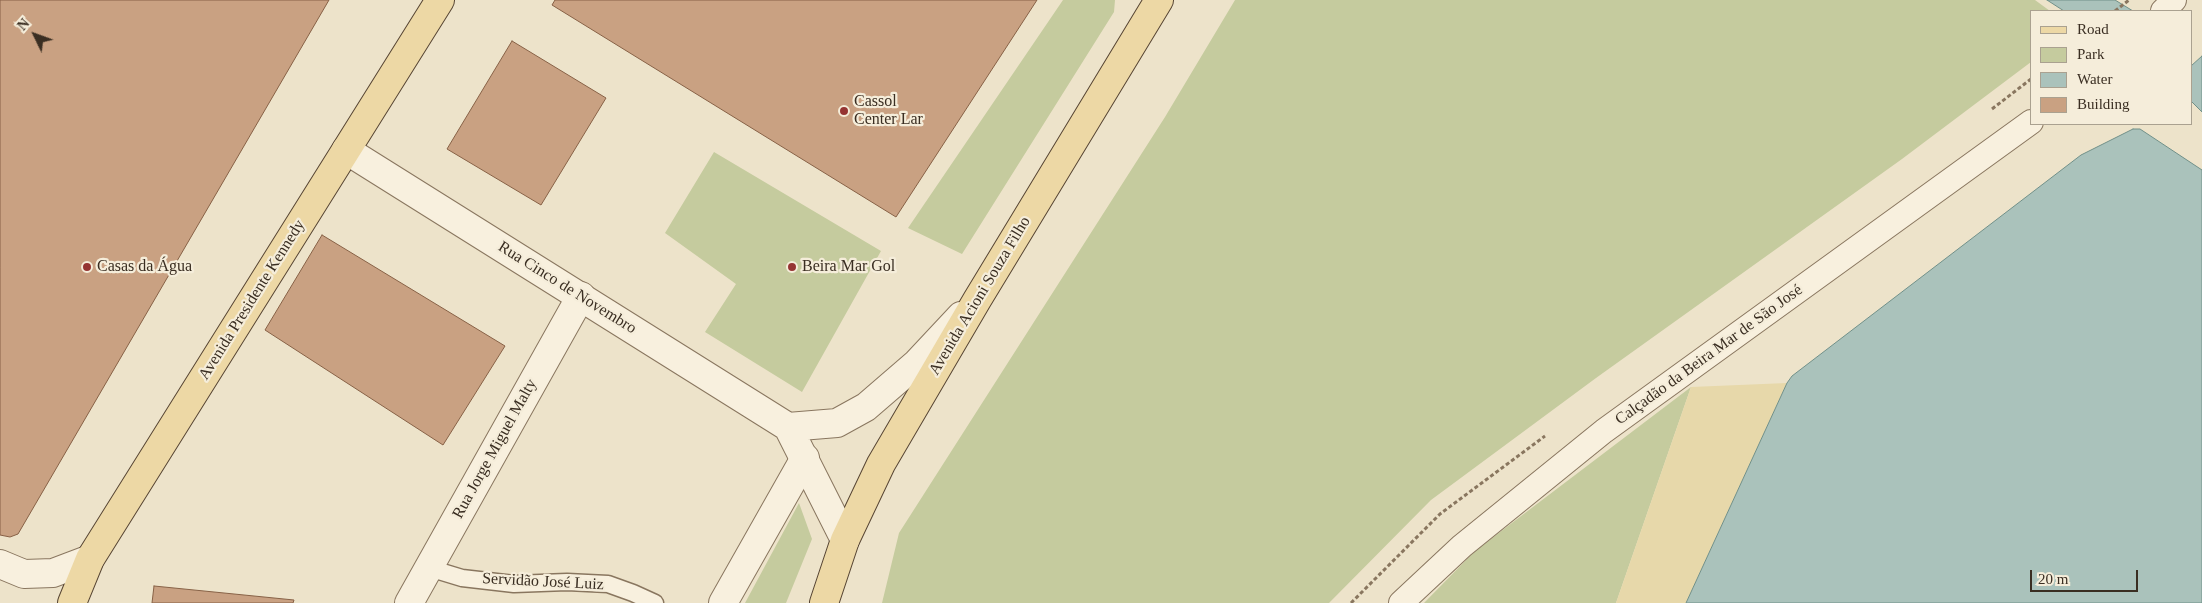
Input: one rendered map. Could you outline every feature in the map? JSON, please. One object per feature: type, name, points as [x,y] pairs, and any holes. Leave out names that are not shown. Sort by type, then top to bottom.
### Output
[{"type":"main road","name":"Avenida Presidente Kennedy","points":[[72,603],[90,559],[440,0]]},
{"type":"main road","name":"Avenida Acioni Souza Filho","points":[[824,603],[845,540],[881,464],[977,300],[1159,0]]},
{"type":"street","points":[[2164,10],[2174,0]]},
{"type":"street","name":"Calçadão da Beira Mar de São José","points":[[1401,603],[1462,546],[1604,431],[2030,123]]},
{"type":"street","name":"Rua Cinco de Novembro","points":[[346,150],[788,427],[845,540]]},
{"type":"street","name":"Rua Jorge Miguel Malty","points":[[409,603],[580,296]]},
{"type":"street","points":[[788,427],[837,423],[866,407],[917,363],[977,300]]},
{"type":"street","points":[[723,603],[805,458]]},
{"type":"street","points":[[0,564],[24,574],[53,573],[90,559]]},
{"type":"lane","name":"Servidão José Luiz","points":[[429,568],[462,578],[514,584],[567,582],[608,584],[633,592],[655,603]]},
{"type":"path","points":[[2116,10],[2129,0]]},
{"type":"green space","points":[[1063,0],[1115,0],[1114,12],[962,254],[908,228]]},
{"type":"green space","points":[[1235,0],[2035,0],[2049,10],[2030,10],[2030,63],[1902,159],[1596,378],[1431,500],[1329,603],[882,603],[899,533],[1165,117]]},
{"type":"green space","name":"Beira Mar Gol","points":[[714,152],[881,251],[802,392],[705,332],[736,284],[665,233]]},
{"type":"green space","points":[[1691,387],[1616,603],[1424,603],[1475,551]]},
{"type":"green space","points":[[799,503],[812,539],[786,603],[745,603]]},
{"type":"sand","points":[[1787,383],[1686,603],[1616,603],[1691,387]]},
{"type":"water","points":[[2047,0],[2115,0],[2131,10],[2062,10]]},
{"type":"water","points":[[2202,56],[2202,112],[2192,102],[2192,65]]},
{"type":"water","points":[[2133,129],[2140,129],[2202,170],[2202,603],[1686,603],[1787,383],[1792,376],[2081,155]]},
{"type":"building","name":"Casas da Água","points":[[0,0],[329,0],[18,534],[10,537],[0,535]]},
{"type":"building","name":"Cassol Center Lar","points":[[555,0],[1037,0],[896,217],[552,5]]},
{"type":"building","points":[[512,41],[606,98],[541,205],[447,149]]},
{"type":"building","points":[[322,235],[505,346],[443,445],[265,330]]},
{"type":"building","points":[[154,586],[294,600],[293,603],[152,603]]},
{"type":"place","name":"Cassol Center Lar","points":[[844,111]]},
{"type":"place","name":"Casas da Água","points":[[87,267]]},
{"type":"place","name":"Beira Mar Gol","points":[[792,267]]}]
